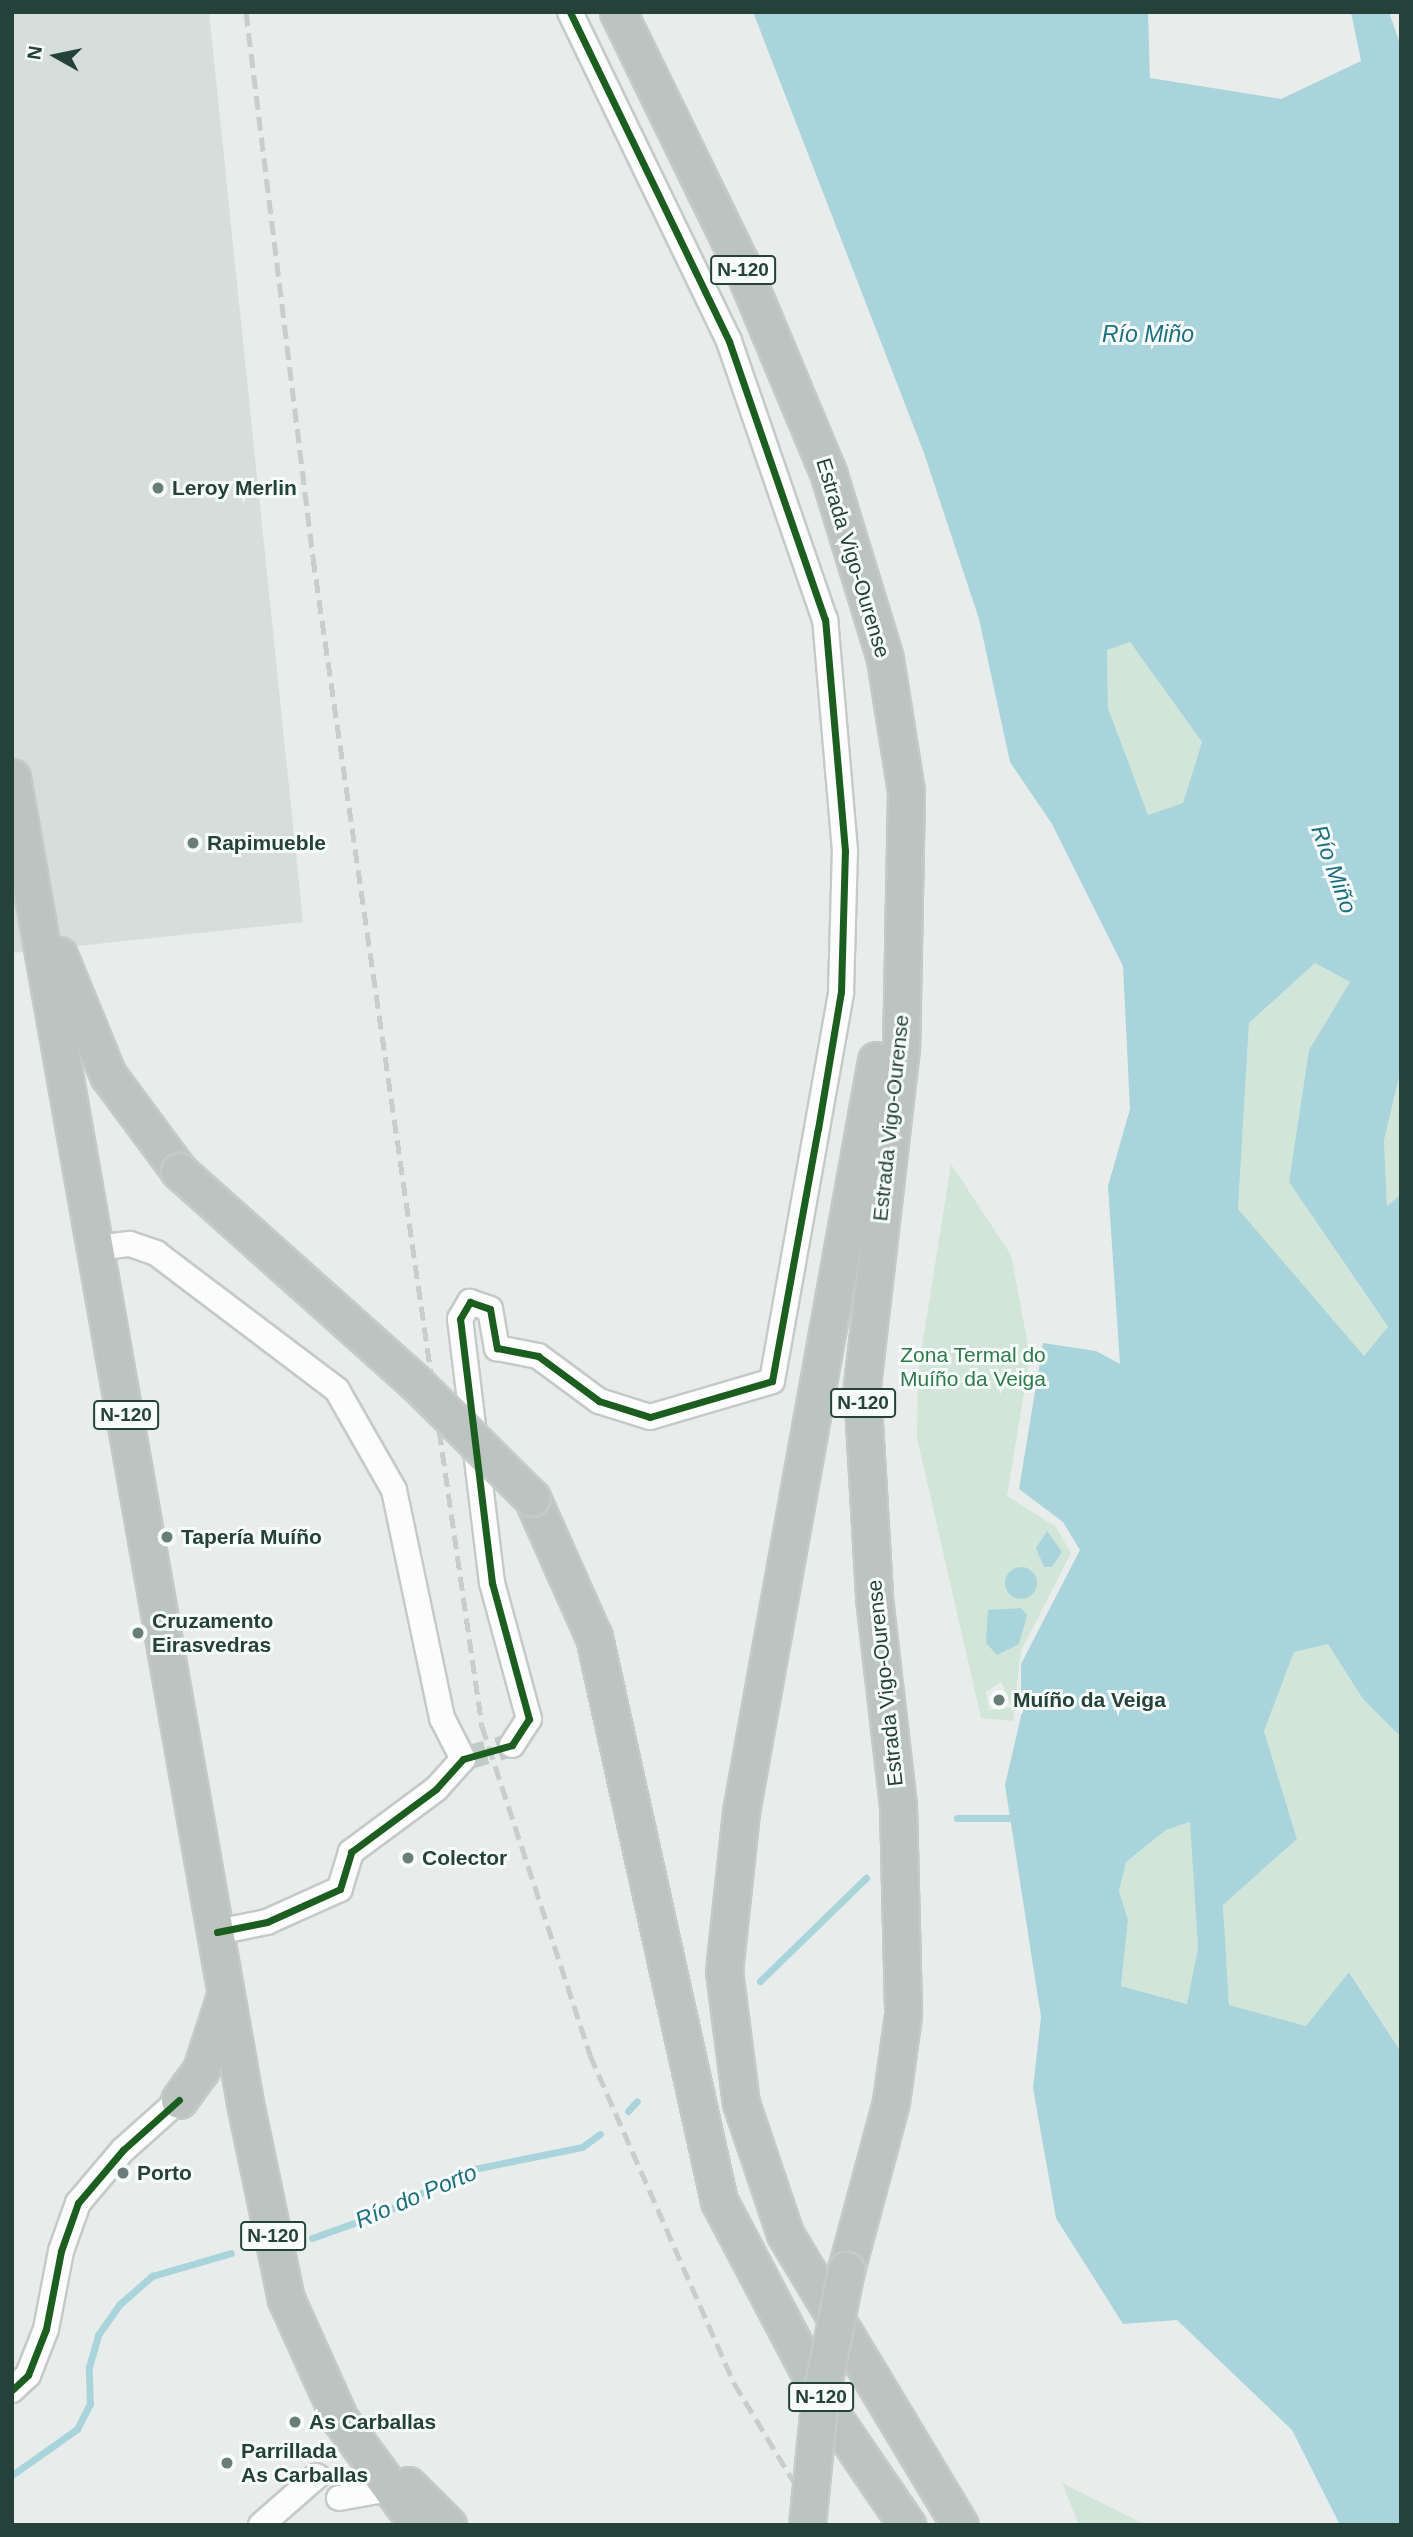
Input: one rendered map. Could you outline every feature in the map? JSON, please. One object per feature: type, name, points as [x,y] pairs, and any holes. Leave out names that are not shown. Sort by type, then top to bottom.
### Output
[{"type":"highway","name":"Estrada Vigo-Ourense","points":[[618,12],[779,351],[848,536],[885,659],[906,792],[909,874],[901,1048],[862,1387],[874,1598],[898,1805],[903,2015],[891,2102],[846,2270]]},
{"type":"highway","points":[[848,536],[882,729],[893,845],[885,970],[874,1079],[741,1812],[724,1970],[741,2102],[785,2234],[960,2525]]},
{"type":"highway","name":"N-120","points":[[12,777],[246,2102],[286,2299],[340,2419],[408,2503],[448,2525]]},
{"type":"highway","points":[[24,841],[65,973],[108,1075],[179,1171],[416,1383],[532,1498],[594,1637],[694,2112],[719,2201],[831,2412],[907,2525]]},
{"type":"highway","points":[[179,2100],[201,2070],[227,1989]]},
{"type":"highway","points":[[179,2100],[214,2086],[246,2102]]},
{"type":"highway","name":"N-120","points":[[807,2525],[819,2405],[846,2270]]},
{"type":"highway","name":"N-120","points":[[822,2525],[846,2270]]},
{"type":"street","points":[[512,1745],[529,1719],[492,1583],[460,1319],[470,1302],[490,1309],[497,1348],[538,1356],[599,1401],[650,1417],[772,1381],[841,992],[845,850],[825,620],[729,341],[570,12]]},
{"type":"street","points":[[96,1248],[130,1244],[156,1253],[337,1390],[394,1489],[442,1718],[463,1759],[436,1789],[351,1852],[340,1889],[267,1923],[217,1932]]},
{"type":"street","points":[[12,2390],[28,2375],[46,2329],[61,2251],[78,2203],[123,2150],[179,2100]]},
{"type":"street","points":[[261,2525],[317,2476]]},
{"type":"street","points":[[339,2498],[408,2503]]},
{"type":"shaded area","points":[[12,12],[209,12],[303,922],[12,953]]},
{"type":"green space","points":[[1130,642],[1202,742],[1183,803],[1148,816],[1108,708],[1107,650]]},
{"type":"green space","points":[[1315,963],[1350,982],[1309,1050],[1289,1182],[1388,1328],[1364,1356],[1238,1210],[1249,1023]]},
{"type":"green space","points":[[1401,1069],[1401,1194],[1387,1207],[1384,1140]]},
{"type":"green space","name":"Zona Termal do Muíño da Veiga","points":[[951,1164],[1011,1255],[1030,1356],[1007,1496],[1056,1527],[1071,1553],[1021,1651],[1013,1721],[981,1718],[917,1438],[918,1372]],"holes":[[[1001,1682],[1012,1707],[989,1710],[986,1692]]]},
{"type":"green space","points":[[1328,1643],[1363,1699],[1401,1737],[1401,2052],[1350,1972],[1306,2026],[1229,2005],[1223,1905],[1297,1839],[1264,1731],[1294,1652]]},
{"type":"green space","points":[[1191,1822],[1198,1948],[1188,2004],[1121,1986],[1128,1920],[1119,1891],[1126,1862],[1166,1830]]},
{"type":"green space","points":[[1062,2483],[1146,2525],[1079,2525]]},
{"type":"water","name":"Río Miño","points":[[753,12],[1148,12],[1150,78],[1281,99],[1361,61],[1351,12],[1389,12],[1401,47],[1401,1069],[1384,1140],[1387,1206],[1401,1194],[1401,1737],[1363,1699],[1328,1644],[1294,1652],[1264,1731],[1297,1839],[1223,1905],[1229,2005],[1306,2026],[1349,1972],[1401,2052],[1401,2525],[1340,2525],[1292,2430],[1177,2320],[1123,2324],[1056,2218],[1033,2088],[1041,2017],[1005,1785],[1021,1716],[1021,1664],[1080,1550],[1063,1522],[1019,1489],[1043,1343],[1096,1351],[1120,1364],[1108,1186],[1130,1109],[1123,966],[1052,824],[1010,762],[979,619],[924,453]],"holes":[[[1130,642],[1202,742],[1183,803],[1148,815],[1108,708],[1107,650]],[[1315,963],[1350,982],[1309,1050],[1289,1182],[1388,1327],[1364,1356],[1238,1209],[1249,1023]],[[1190,1822],[1198,1948],[1187,2004],[1121,1986],[1128,1920],[1119,1891],[1126,1862],[1166,1830]]]},
{"type":"water","points":[[1047,1531],[1062,1552],[1052,1567],[1044,1567],[1036,1548]]},
{"type":"water","points":[[1021,1567],[1033,1571],[1037,1583],[1033,1595],[1021,1599],[1009,1595],[1005,1583],[1009,1571]]},
{"type":"water","points":[[1021,1608],[1027,1615],[1019,1644],[997,1655],[986,1643],[988,1610]]},
{"type":"waterway","name":"Río do Porto","points":[[957,1818],[1008,1818]]},
{"type":"waterway","name":"Río do Porto","points":[[760,1981],[866,1878]]},
{"type":"waterway","name":"Río do Porto","points":[[628,2111],[637,2101]]},
{"type":"waterway","name":"Río do Porto","points":[[312,2238],[385,2212],[464,2171],[582,2147],[600,2134]]},
{"type":"waterway","points":[[12,2475],[77,2429],[90,2404],[89,2367],[98,2335],[120,2304],[152,2276],[231,2253]]},
{"type":"tunnel","points":[[463,1759],[512,1745]]},
{"type":"railway","points":[[246,12],[313,558],[482,1726],[590,2055],[734,2383],[820,2525]]},
{"type":"cycle path","points":[[217,1932],[267,1922],[340,1889],[351,1852],[436,1789],[463,1759],[512,1745],[529,1719],[492,1583],[460,1319],[470,1302],[490,1309],[497,1348],[538,1356],[599,1401],[650,1417],[772,1381],[841,992],[845,851],[825,620],[729,341],[570,12]]},
{"type":"cycle path","points":[[12,2390],[28,2375],[46,2329],[61,2251],[78,2203],[123,2150],[179,2100]]},
{"type":"place","name":"Leroy Merlin","points":[[158,488]]},
{"type":"place","name":"Rapimueble","points":[[193,843]]},
{"type":"place","name":"Tapería Muíño","points":[[167,1537]]},
{"type":"place","name":"Cruzamento Eirasvedras","points":[[138,1633]]},
{"type":"place","name":"Muíño da Veiga","points":[[999,1700]]},
{"type":"place","name":"Colector","points":[[408,1858]]},
{"type":"place","name":"Porto","points":[[123,2173]]},
{"type":"place","name":"As Carballas","points":[[295,2422]]},
{"type":"place","name":"Parrillada As Carballas","points":[[227,2463]]}]
